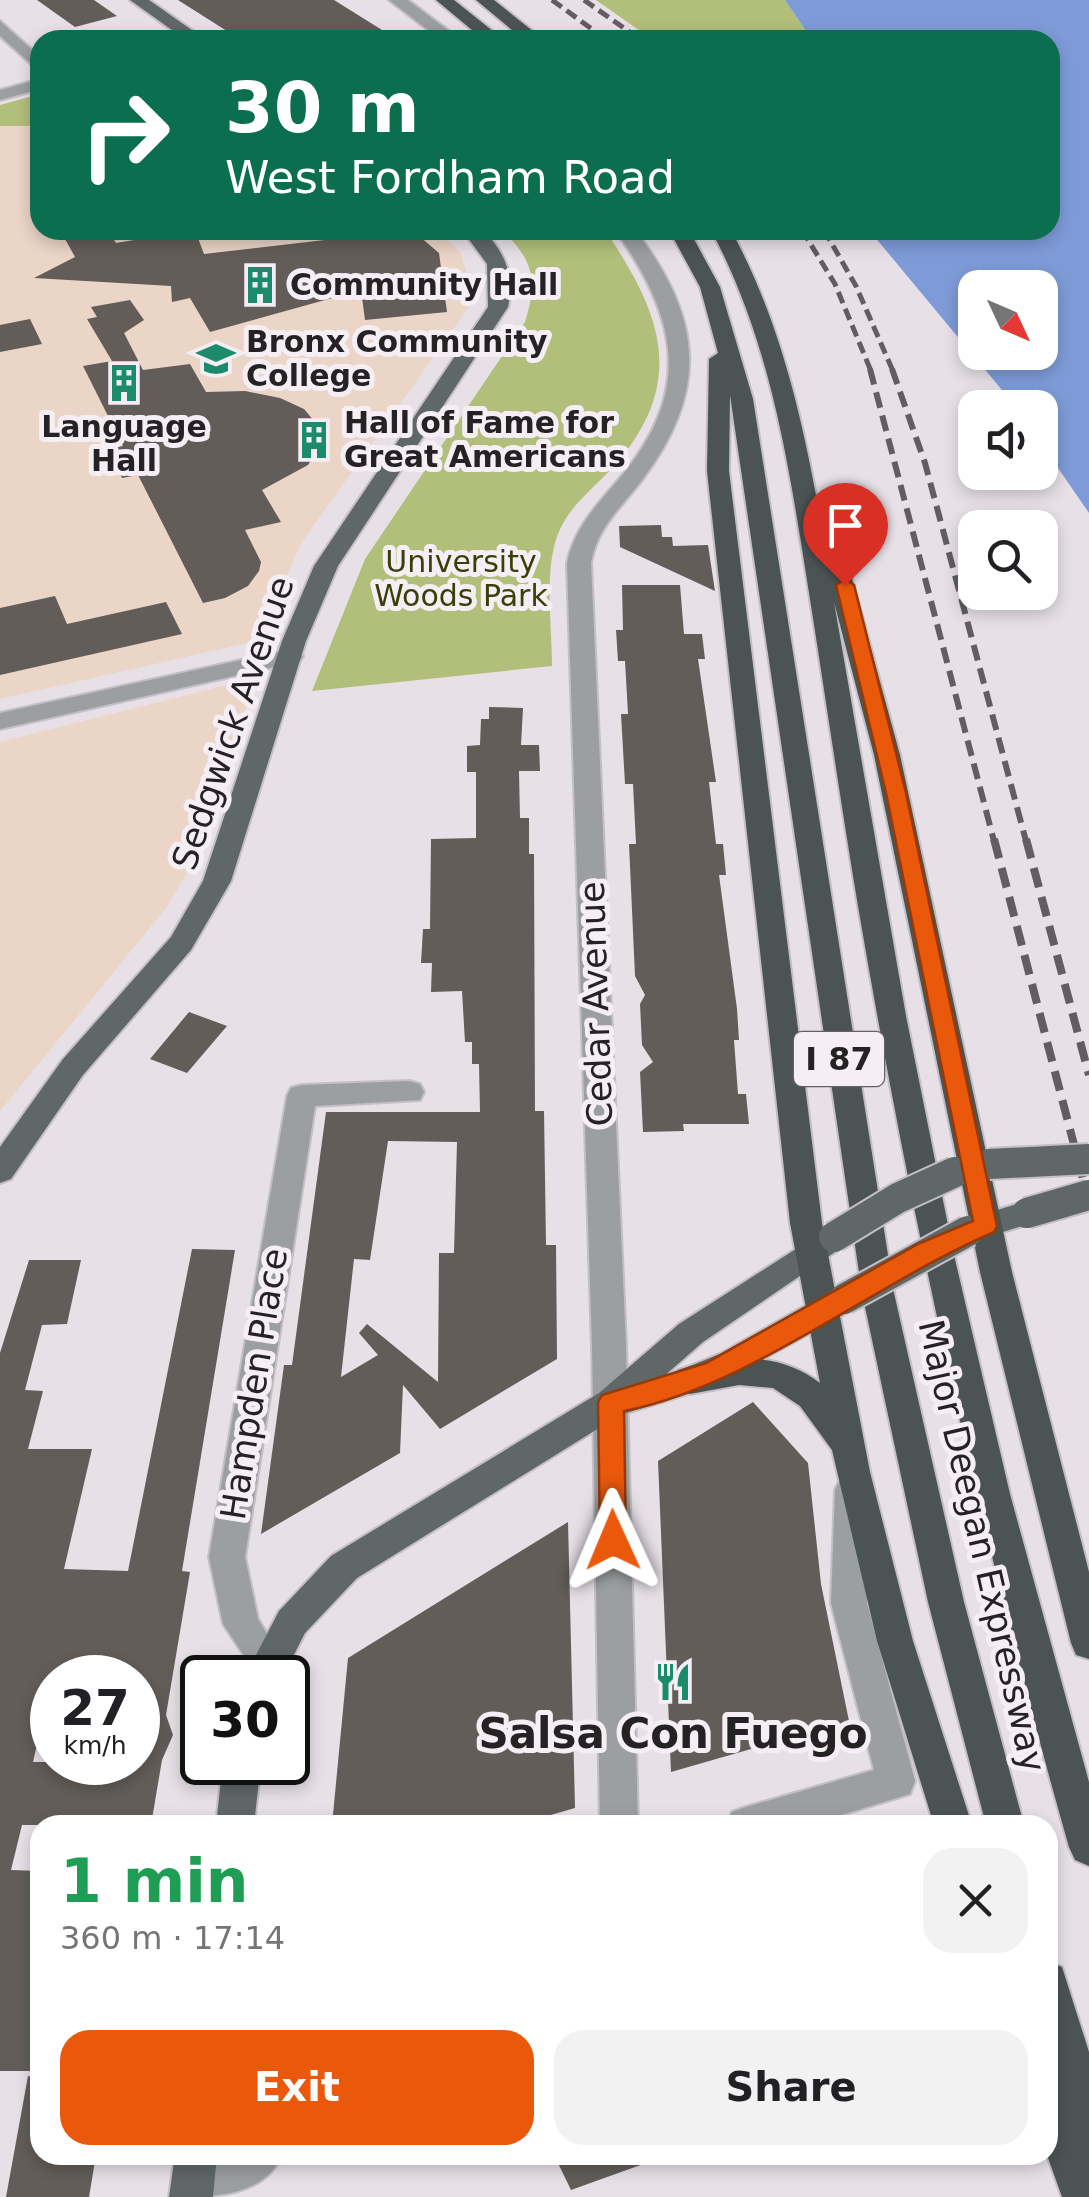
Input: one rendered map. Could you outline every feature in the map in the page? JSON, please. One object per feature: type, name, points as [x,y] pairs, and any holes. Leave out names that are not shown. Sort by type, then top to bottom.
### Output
[{"type":"highway","points":[[441,0],[482,30]]},
{"type":"highway","points":[[484,0],[522,30]]},
{"type":"highway","name":"Major Deegan Expressway","points":[[684,240],[710,287],[734,360],[750,440],[819,924],[878,1293],[946,1602],[1002,1815]]},
{"type":"highway","name":"Major Deegan Expressway","points":[[726,240],[754,291],[788,404],[882,961],[962,1376],[1019,1602],[1089,1847]]},
{"type":"highway","points":[[710,287],[722,379],[720,492],[853,1472],[895,1641],[950,1815]]},
{"type":"highway","points":[[788,404],[850,604],[883,736],[972,1168],[996,1223],[1089,1642]]},
{"type":"highway","points":[[690,1380],[751,1369],[788,1378],[808,1392],[827,1415],[853,1472]]},
{"type":"highway","points":[[1058,2016],[1089,2125]]},
{"type":"highway","points":[[1058,2128],[1084,2197]]},
{"type":"main road","points":[[138,0],[182,30]]},
{"type":"main road","name":"Sedgwick Avenue","points":[[0,1172],[73,1066],[181,943],[217,882],[291,656],[336,546],[492,319],[501,295],[500,275],[493,254],[481,240]]},
{"type":"main road","points":[[274,1655],[292,1622],[344,1567],[611,1402],[690,1333],[822,1244],[898,1198],[972,1168],[1089,1160]]},
{"type":"main road","points":[[611,1402],[690,1380],[996,1223],[1089,1195]]},
{"type":"main road","points":[[236,1815],[239,1785]]},
{"type":"main road","points":[[193,2197],[195,2165]]},
{"type":"street","points":[[397,0],[438,30]]},
{"type":"street","points":[[0,26],[30,56]]},
{"type":"street","points":[[0,95],[30,87]]},
{"type":"street","name":"Cedar Avenue","points":[[619,1815],[611,1402],[579,563],[583,539],[660,438],[676,399],[681,342],[666,289],[632,240]]},
{"type":"street","points":[[0,721],[291,656]]},
{"type":"street","name":"Hampden Place","points":[[257,1655],[242,1624],[227,1558],[302,1096],[409,1092]]},
{"type":"street","points":[[996,1223],[1089,1211]]},
{"type":"street","points":[[780,1815],[896,1781],[849,1603],[853,1472]]},
{"type":"street","points":[[193,2197],[245,2165]]},
{"type":"shaded area","name":"Bronx Community College","points":[[30,97],[30,240],[448,240],[461,253],[471,290],[469,307],[302,542],[256,641],[0,699],[0,105]]},
{"type":"shaded area","points":[[243,681],[252,685],[227,779],[203,846],[166,908],[0,1111],[0,742]]},
{"type":"green space","points":[[596,0],[785,0],[805,30],[639,30]]},
{"type":"green space","points":[[30,97],[30,126],[0,126],[0,105]]},
{"type":"green space","name":"University Woods Park","points":[[511,240],[612,240],[639,287],[658,343],[654,399],[641,429],[620,459],[566,518],[555,543],[550,588],[552,666],[312,691],[365,559],[525,322],[532,283],[521,252]]},
{"type":"water","points":[[785,0],[1089,0],[1089,513],[1058,468],[1058,390],[1002,390],[985,370],[1058,370],[1058,270],[958,270],[958,337],[877,240],[1060,240],[1060,30],[805,30]]},
{"type":"building","points":[[37,0],[94,0],[117,16],[75,27]]},
{"type":"building","points":[[178,0],[334,0],[382,30],[225,30]]},
{"type":"building","points":[[66,240],[116,243],[199,240],[204,254],[325,240],[424,240],[439,253],[447,312],[365,320],[361,290],[210,332],[190,298],[172,302],[171,286],[34,278],[75,257]]},
{"type":"building","points":[[130,300],[144,320],[124,333],[143,370],[190,364],[206,392],[245,391],[280,398],[304,409],[320,428],[320,446],[308,465],[262,490],[281,522],[245,530],[261,562],[259,571],[248,586],[225,598],[203,603],[138,475],[122,478],[108,449],[123,446],[83,366],[112,361],[87,319],[97,317],[91,307]]},
{"type":"building","points":[[30,319],[42,344],[0,352],[0,325]]},
{"type":"building","points":[[661,525],[662,537],[672,537],[673,546],[708,545],[715,591],[620,547],[619,526]]},
{"type":"building","points":[[622,585],[680,585],[684,634],[702,634],[705,659],[698,659],[716,782],[709,782],[716,844],[723,844],[726,875],[719,875],[737,1009],[739,1040],[734,1040],[738,1094],[746,1094],[749,1124],[683,1124],[684,1131],[643,1132],[640,1072],[653,1062],[642,1045],[640,1004],[645,995],[635,976],[629,844],[636,844],[633,784],[625,784],[621,714],[628,714],[625,661],[618,661],[616,630],[623,630]]},
{"type":"building","points":[[55,596],[67,624],[166,602],[182,634],[0,675],[0,608]]},
{"type":"building","points":[[489,707],[523,708],[521,745],[539,745],[540,771],[519,771],[520,818],[529,818],[529,854],[534,854],[535,1111],[544,1111],[546,1245],[556,1245],[557,1359],[440,1429],[403,1385],[400,1453],[261,1534],[284,1365],[292,1365],[326,1112],[480,1112],[479,1064],[472,1064],[472,1042],[465,1042],[462,991],[431,992],[432,963],[421,963],[423,929],[430,929],[431,839],[476,838],[476,772],[467,772],[467,746],[480,745],[481,719],[489,719]],"holes":[[[388,1141],[457,1142],[454,1253],[439,1253],[438,1382],[367,1324],[359,1333],[378,1355],[341,1377],[354,1259],[370,1260]]]},
{"type":"building","points":[[189,1012],[227,1026],[187,1073],[150,1059]]},
{"type":"building","points":[[192,1249],[235,1250],[182,1571],[190,1572],[166,1715],[173,1735],[160,1772],[160,1655],[30,1655],[30,1785],[158,1785],[153,1815],[30,1815],[30,1825],[22,1825],[11,1870],[30,1871],[30,2071],[0,2071],[0,1353],[29,1260],[81,1260],[67,1324],[42,1325],[25,1390],[43,1391],[28,1449],[92,1449],[64,1569],[128,1571]]},
{"type":"building","points":[[753,1402],[808,1463],[821,1584],[849,1721],[671,1772],[658,1461]]},
{"type":"building","points":[[568,1522],[575,1808],[551,1815],[333,1815],[348,1658]]},
{"type":"building","points":[[30,2076],[30,2165],[94,2165],[89,2197],[6,2197]]},
{"type":"building","points":[[559,2165],[641,2165],[571,2190]]},
{"type":"railway","points":[[552,0],[593,30]]},
{"type":"railway","points":[[584,0],[627,30]]},
{"type":"railway","points":[[808,240],[835,284],[871,371]]},
{"type":"railway","points":[[830,240],[856,286],[893,371]]},
{"type":"railway","points":[[870,369],[994,841]]},
{"type":"railway","points":[[892,369],[925,463],[1026,841]]},
{"type":"railway","points":[[994,839],[1089,1202]]},
{"type":"railway","points":[[1026,839],[1089,1075]]},
{"type":"place","name":"Community Hall","points":[[260,285]]},
{"type":"place","name":"Bronx Community College","points":[[216,359]]},
{"type":"place","name":"Language Hall","points":[[124,383]]},
{"type":"place","name":"Hall of Fame for Great Americans","points":[[314,440]]},
{"type":"place","name":"Salsa Con Fuego","points":[[673,1682]]},
{"type":"route","points":[[613,1540],[611,1402],[645,1396],[715,1370],[927,1251],[986,1226],[896,793],[845,585]]}]
